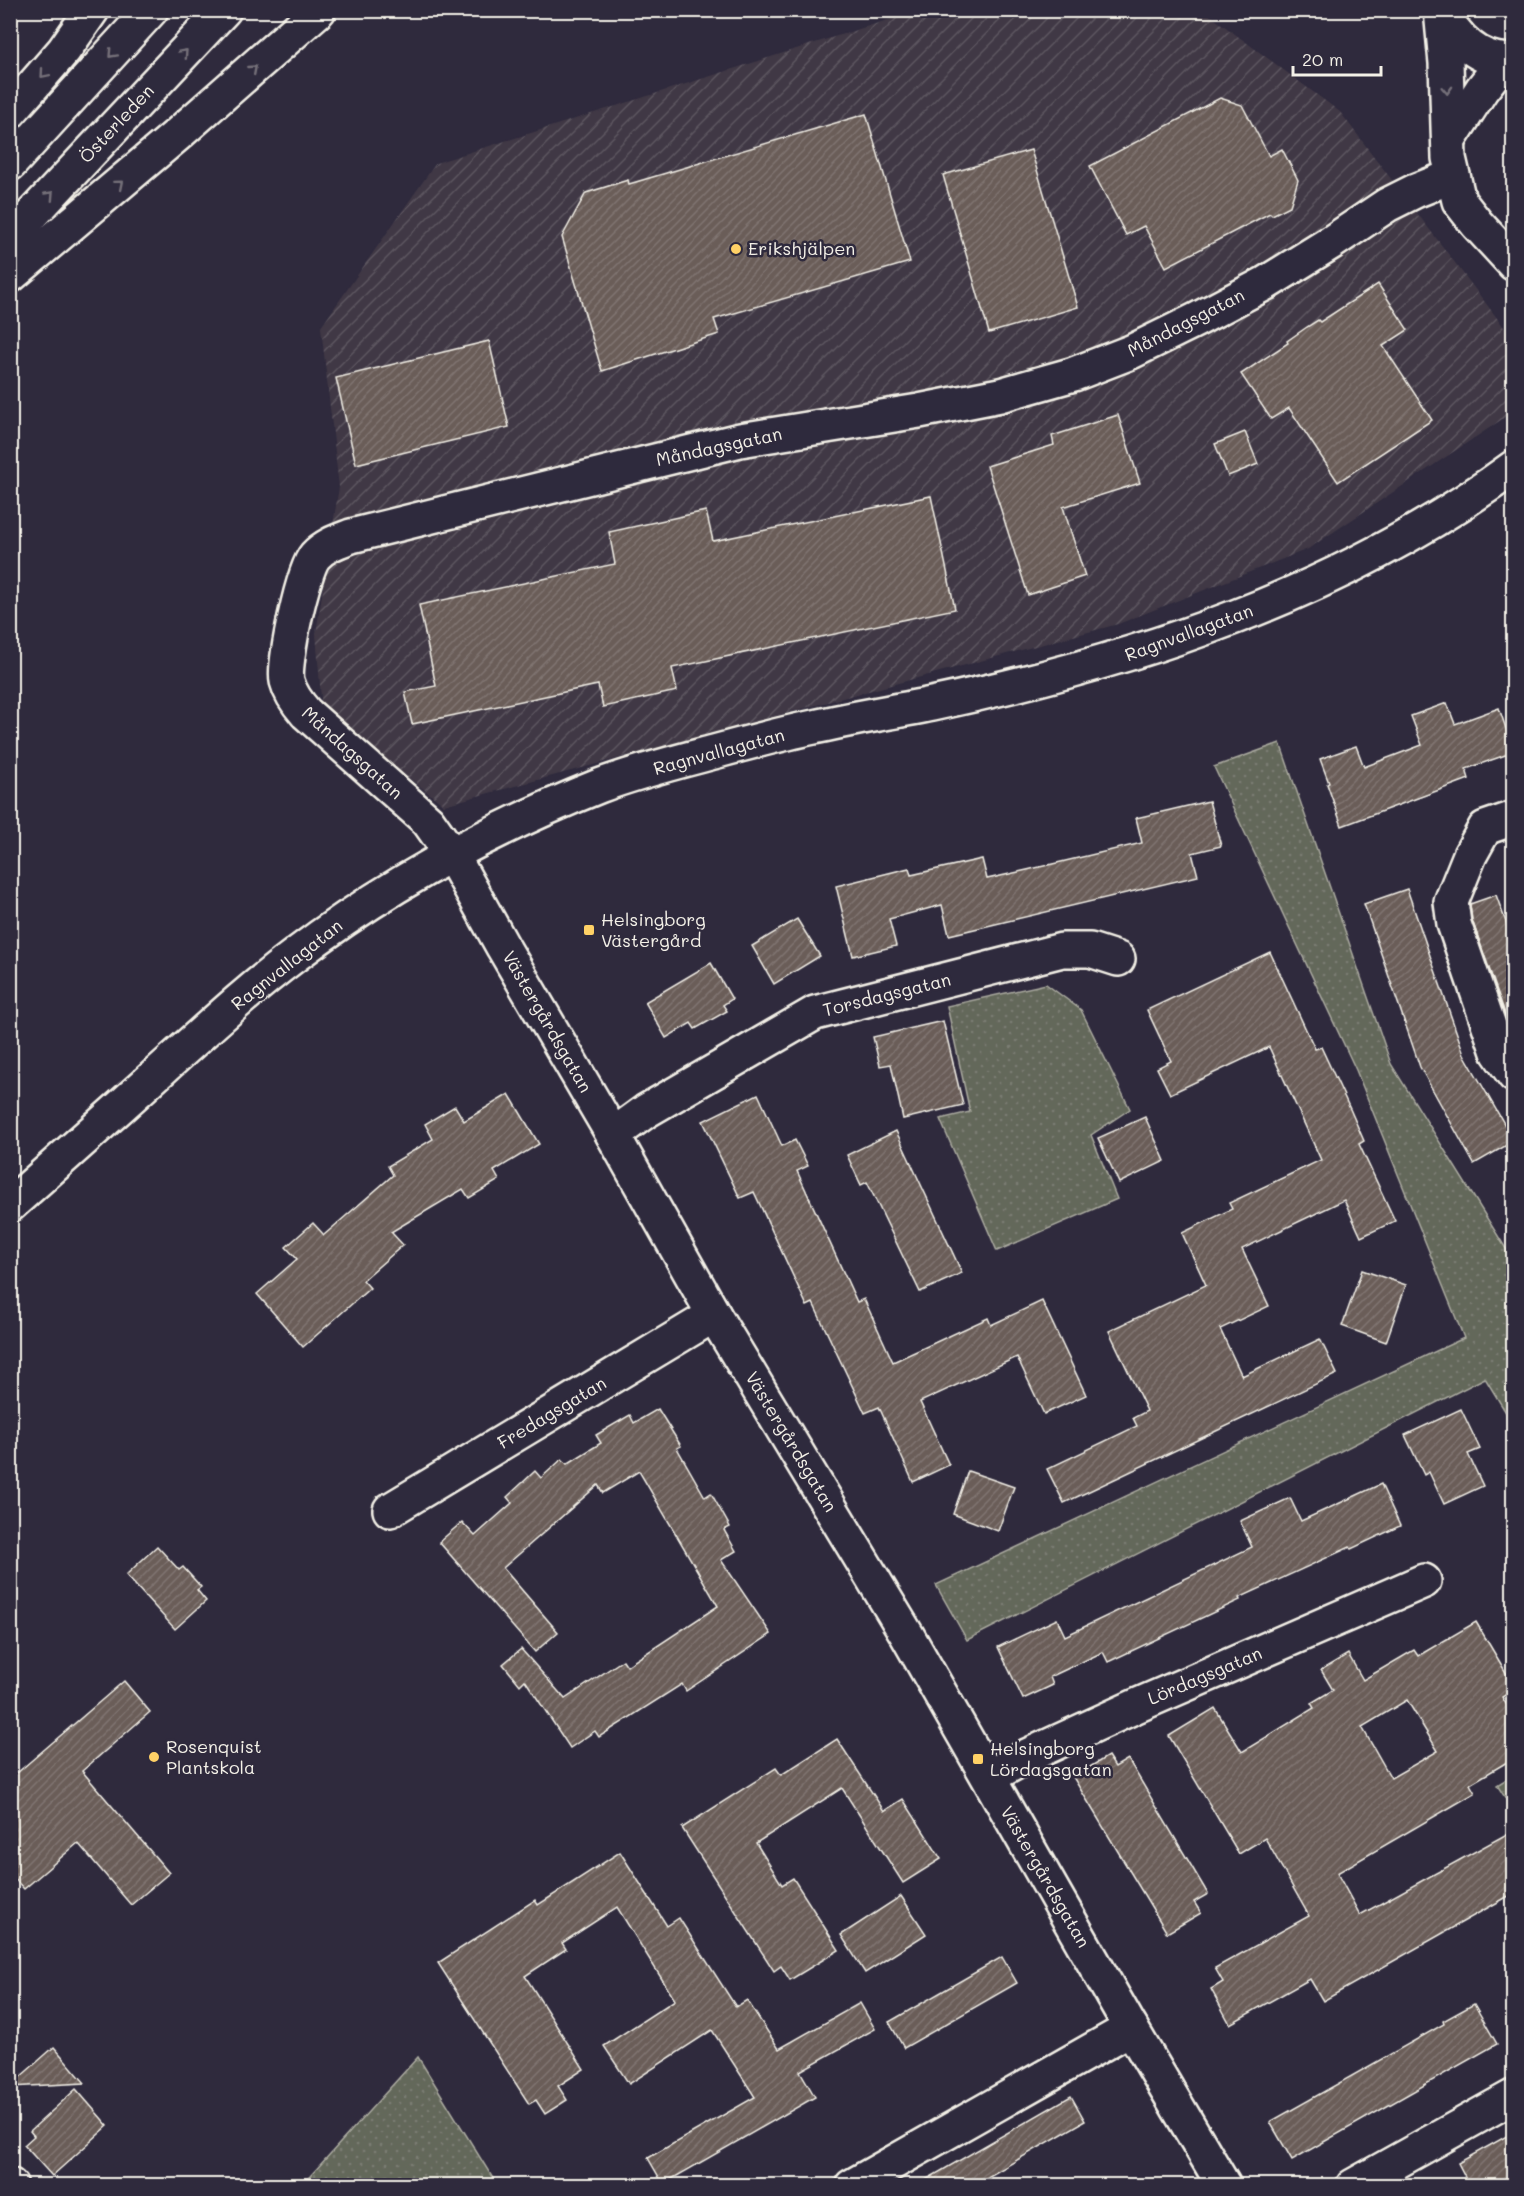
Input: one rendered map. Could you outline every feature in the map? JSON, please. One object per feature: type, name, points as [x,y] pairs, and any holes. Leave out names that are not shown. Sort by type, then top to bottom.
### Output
[{"type":"street","points":[[10,112],[64,50],[92,10]]},
{"type":"street","points":[[10,164],[151,10]]},
{"type":"street","name":"Österleden","points":[[10,238],[224,10]]},
{"type":"street","points":[[10,276],[177,135],[319,10]]},
{"type":"street","points":[[1441,10],[1455,33],[1478,53],[1509,60]]},
{"type":"street","points":[[1441,10],[1449,158],[1460,201],[1514,264]]},
{"type":"street","points":[[1449,140],[1482,89],[1509,60]]},
{"type":"street","name":"Måndagsgatan","points":[[452,855],[428,821],[306,713],[289,687],[287,668],[296,615],[309,565],[314,557],[328,546],[351,536],[740,440],[919,411],[1000,394],[1074,374],[1131,352],[1196,320],[1275,277],[1387,205],[1415,190],[1453,176]]},
{"type":"street","name":"Ragnvallagatan","points":[[10,1205],[209,1027],[291,958],[361,908],[452,855],[532,815],[603,785],[679,761],[813,727],[933,704],[1036,680],[1123,657],[1228,621],[1320,581],[1384,549],[1485,488],[1514,467]]},
{"type":"street","points":[[1514,818],[1485,828],[1470,855],[1451,902],[1454,924],[1498,1052],[1514,1075]]},
{"type":"street","name":"Västergårdsgatan","points":[[452,855],[714,1315],[896,1615],[1131,2028],[1224,2186]]},
{"type":"street","name":"Torsdagsgatan","points":[[613,1135],[646,1111],[815,1013],[1062,950],[1090,950],[1118,959]]},
{"type":"street","name":"Fredagsgatan","points":[[390,1510],[714,1315]]},
{"type":"street","name":"Lördagsgatan","points":[[989,1777],[1029,1755],[1136,1706],[1424,1581]]},
{"type":"street","points":[[852,2186],[1131,2028]]},
{"type":"street","points":[[1353,2186],[1514,2096]]},
{"type":"shaded area","points":[[916,11],[1204,11],[1340,112],[1513,339],[1513,412],[1308,549],[1118,624],[444,805],[322,711],[316,633],[339,487],[321,327],[436,163]]},
{"type":"shaded area","points":[[1280,743],[1391,1064],[1513,1260],[1513,1424],[1485,1378],[967,1640],[936,1585],[1464,1338],[1356,1070],[1214,767]]},
{"type":"shaded area","points":[[1046,984],[1081,1010],[1130,1109],[1091,1135],[1117,1199],[997,1251],[940,1119],[970,1112],[947,1006]]},
{"type":"shaded area","points":[[1513,1775],[1513,1803],[1510,1805],[1497,1785]]},
{"type":"shaded area","points":[[418,2057],[497,2185],[302,2185]]},
{"type":"building","points":[[1220,98],[1242,105],[1269,156],[1282,149],[1298,180],[1290,206],[1272,215],[1270,213],[1166,267],[1144,226],[1126,235],[1090,166]]},
{"type":"building","name":"Erikshjälpen","points":[[866,114],[910,262],[714,319],[719,334],[602,371],[562,237],[586,193],[628,180],[629,184]]},
{"type":"building","points":[[1031,150],[1078,307],[989,333],[943,175]]},
{"type":"building","points":[[1378,284],[1408,330],[1383,346],[1432,420],[1338,482],[1289,408],[1271,419],[1241,374],[1288,343],[1287,341],[1307,327],[1318,320],[1320,322]]},
{"type":"building","points":[[489,341],[509,427],[356,464],[336,378]]},
{"type":"building","points":[[1118,415],[1140,483],[1063,507],[1085,576],[1028,595],[987,466],[1054,445],[1052,436]]},
{"type":"building","points":[[1245,432],[1258,464],[1228,476],[1215,444]]},
{"type":"building","points":[[931,496],[955,609],[672,668],[677,691],[603,707],[598,685],[412,724],[405,692],[436,686],[419,605],[615,564],[609,532],[706,511],[713,541]]},
{"type":"building","points":[[1447,703],[1455,724],[1499,708],[1514,752],[1466,769],[1469,779],[1342,826],[1320,759],[1356,746],[1364,767],[1422,745],[1411,716]]},
{"type":"building","points":[[1209,801],[1221,846],[1192,853],[1198,876],[949,935],[942,905],[889,919],[896,946],[853,956],[836,886],[909,868],[911,875],[982,859],[987,879],[1027,870],[1142,843],[1136,818]]},
{"type":"building","points":[[1407,889],[1464,1054],[1514,1141],[1474,1164],[1420,1067],[1364,904]]},
{"type":"building","points":[[1496,895],[1514,944],[1514,1039],[1472,920],[1470,904]]},
{"type":"building","points":[[797,919],[820,956],[774,984],[752,946]]},
{"type":"building","points":[[1270,952],[1315,1049],[1321,1047],[1350,1109],[1364,1141],[1359,1144],[1395,1221],[1361,1237],[1344,1200],[1242,1249],[1269,1306],[1220,1329],[1242,1376],[1320,1339],[1337,1374],[1064,1503],[1047,1469],[1137,1426],[1133,1418],[1147,1411],[1109,1331],[1206,1285],[1182,1233],[1232,1209],[1229,1203],[1321,1160],[1269,1047],[1170,1094],[1157,1068],[1171,1061],[1147,1010]]},
{"type":"building","points":[[711,963],[732,999],[723,1005],[727,1011],[695,1029],[691,1023],[666,1038],[645,1002]]},
{"type":"building","points":[[943,1021],[963,1105],[903,1119],[891,1064],[880,1066],[873,1037]]},
{"type":"building","points":[[509,1094],[539,1144],[494,1171],[499,1180],[469,1198],[463,1189],[391,1232],[403,1245],[363,1280],[370,1288],[303,1347],[257,1294],[297,1259],[286,1247],[313,1223],[324,1235],[393,1175],[388,1166],[433,1139],[425,1124],[455,1106],[464,1121]]},
{"type":"building","points":[[758,1094],[782,1146],[795,1140],[808,1166],[797,1171],[857,1302],[864,1299],[893,1362],[988,1318],[991,1325],[1042,1301],[1086,1395],[1044,1414],[1017,1357],[920,1402],[949,1465],[913,1482],[879,1407],[865,1413],[813,1303],[807,1306],[754,1192],[740,1198],[703,1121]]},
{"type":"building","points":[[1145,1117],[1165,1161],[1119,1183],[1098,1138]]},
{"type":"building","points":[[896,1131],[962,1273],[920,1292],[867,1182],[861,1185],[847,1155]]},
{"type":"building","points":[[1362,1270],[1406,1285],[1386,1342],[1342,1326]]},
{"type":"building","points":[[658,1409],[681,1446],[677,1448],[705,1497],[711,1493],[730,1527],[724,1530],[736,1551],[721,1560],[771,1634],[686,1691],[682,1684],[599,1737],[595,1731],[570,1748],[525,1680],[520,1685],[503,1664],[521,1649],[565,1699],[623,1660],[627,1666],[718,1606],[639,1471],[603,1493],[598,1485],[503,1568],[558,1632],[535,1652],[439,1542],[462,1522],[475,1536],[512,1503],[507,1497],[535,1471],[541,1478],[562,1459],[567,1464],[601,1443],[596,1435],[630,1415],[634,1423]]},
{"type":"building","points":[[1461,1409],[1480,1449],[1468,1454],[1483,1486],[1444,1504],[1429,1472],[1424,1475],[1405,1435]]},
{"type":"building","points":[[968,1471],[1014,1487],[998,1531],[953,1514]]},
{"type":"building","points":[[1381,1484],[1400,1526],[1239,1598],[1240,1600],[1108,1662],[1103,1652],[1050,1677],[1053,1685],[1023,1699],[998,1647],[1057,1619],[1065,1636],[1252,1547],[1240,1521],[1290,1498],[1301,1521]]},
{"type":"building","points":[[157,1546],[179,1570],[183,1567],[201,1587],[197,1590],[206,1601],[175,1629],[126,1575]]},
{"type":"building","points":[[1476,1622],[1514,1686],[1514,1690],[1502,1697],[1514,1717],[1514,1758],[1470,1784],[1475,1793],[1337,1873],[1360,1915],[1514,1830],[1514,1893],[1323,2001],[1310,1979],[1230,2024],[1211,1989],[1223,1982],[1215,1968],[1309,1916],[1265,1838],[1239,1854],[1169,1736],[1215,1708],[1242,1752],[1314,1708],[1311,1703],[1333,1690],[1321,1670],[1348,1654],[1363,1680],[1414,1650],[1418,1656]],"holes":[[[1407,1700],[1438,1751],[1391,1778],[1362,1727]]]},
{"type":"building","points":[[124,1681],[150,1712],[82,1771],[169,1873],[131,1905],[78,1843],[24,1889],[10,1874],[10,1779]]},
{"type":"building","points":[[837,1739],[884,1811],[903,1799],[941,1859],[903,1883],[842,1788],[756,1843],[782,1885],[793,1878],[839,1950],[790,1980],[781,1966],[774,1971],[682,1828],[776,1768],[781,1775]]},
{"type":"building","points":[[1108,1756],[1115,1767],[1128,1759],[1208,1894],[1194,1902],[1201,1913],[1167,1933],[1073,1777]]},
{"type":"building","points":[[620,1852],[667,1926],[679,1918],[736,2007],[747,2000],[779,2049],[860,2003],[875,2029],[800,2071],[815,2097],[663,2184],[648,2158],[755,2097],[712,2030],[629,2084],[604,2046],[675,2000],[617,1907],[562,1943],[566,1949],[525,1976],[584,2069],[558,2086],[567,2100],[545,2114],[536,2100],[529,2104],[438,1963],[535,1900],[538,1905]]},
{"type":"building","points":[[901,1896],[926,1934],[865,1973],[841,1935]]},
{"type":"building","points":[[1002,1957],[1017,1983],[904,2048],[889,2022]]},
{"type":"building","points":[[1474,2004],[1497,2044],[1292,2160],[1270,2122],[1444,2024],[1443,2021]]},
{"type":"building","points":[[54,2047],[85,2083],[10,2087],[10,2086]]},
{"type":"building","points":[[76,2089],[108,2126],[52,2176],[24,2145],[34,2136],[30,2131]]},
{"type":"building","points":[[1071,2096],[1085,2121],[972,2186],[915,2186]]},
{"type":"building","points":[[1514,2132],[1514,2177],[1498,2186],[1470,2186],[1458,2163]]},
{"type":"place","name":"Erikshjälpen","points":[[736,249]]},
{"type":"place","name":"Helsingborg Västergård","points":[[589,930]]},
{"type":"place","name":"Rosenquist Plantskola","points":[[154,1757]]},
{"type":"place","name":"Helsingborg Lördagsgatan","points":[[978,1759]]}]
